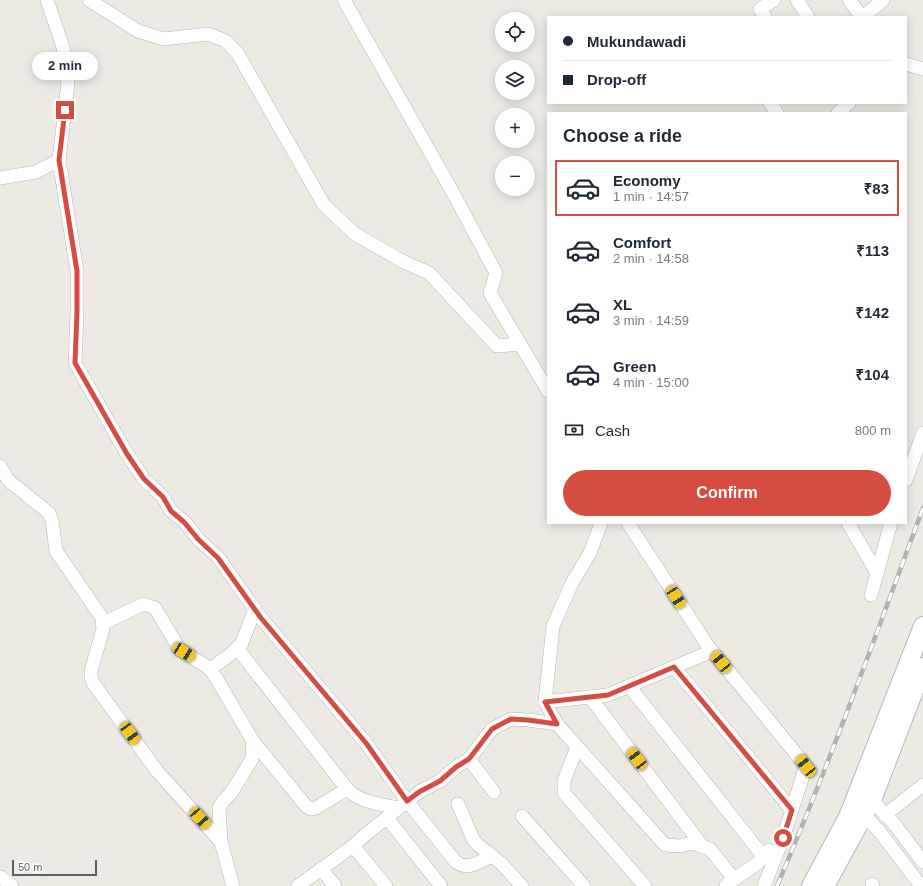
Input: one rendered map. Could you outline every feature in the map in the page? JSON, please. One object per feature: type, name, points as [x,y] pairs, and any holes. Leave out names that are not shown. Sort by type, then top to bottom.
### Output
[{"type":"street","points":[[47,0],[63,47],[68,83],[59,160],[77,271],[75,363],[127,454],[144,479],[163,497],[171,511],[184,522],[198,539],[218,558],[255,609],[366,743],[403,805],[460,866],[467,867],[492,856]]},
{"type":"street","points":[[89,0],[138,31],[164,39],[208,34],[226,41],[238,54],[324,205],[355,234],[404,262],[429,273],[497,346],[520,344]]},
{"type":"street","points":[[344,0],[452,191],[496,273],[490,293],[547,389]]},
{"type":"street","points":[[760,14],[774,0]]},
{"type":"street","points":[[797,0],[807,16]]},
{"type":"street","points":[[849,0],[862,16]]},
{"type":"street","points":[[864,16],[883,0]]},
{"type":"street","points":[[907,64],[923,69]]},
{"type":"street","points":[[839,112],[848,104]]},
{"type":"street","points":[[0,178],[36,172],[59,160]]},
{"type":"street","points":[[907,473],[909,460],[923,433]]},
{"type":"street","points":[[0,466],[8,480],[49,513],[52,520],[56,551],[102,618],[102,629],[91,671],[93,683],[157,771],[221,842]]},
{"type":"street","points":[[601,524],[590,553],[572,583],[553,626],[545,702],[557,724],[665,845],[680,846],[692,843],[710,849],[730,882],[758,863],[763,856],[783,838]]},
{"type":"street","points":[[629,524],[712,651],[806,766],[783,838],[764,886]]},
{"type":"street","points":[[849,524],[877,574]]},
{"type":"street","points":[[871,595],[891,524]]},
{"type":"street","points":[[103,623],[144,604],[152,606],[159,612],[180,650],[210,669],[253,741],[306,806],[311,809],[316,808],[347,789]]},
{"type":"street","points":[[210,669],[242,643],[255,609]]},
{"type":"street","points":[[811,886],[848,817],[862,802],[923,626]]},
{"type":"street","points":[[237,648],[353,795],[361,799],[403,805]]},
{"type":"street","points":[[545,702],[608,695],[712,651]]},
{"type":"street","points":[[674,667],[792,810]]},
{"type":"street","points":[[826,886],[862,802],[923,668]]},
{"type":"street","points":[[629,686],[763,856]]},
{"type":"street","points":[[590,697],[703,847]]},
{"type":"street","points":[[298,886],[353,846],[419,792],[440,781],[456,767],[469,759],[492,729],[511,719],[557,724]]},
{"type":"street","points":[[233,886],[221,842],[219,808],[252,759],[253,741]]},
{"type":"street","points":[[578,747],[564,781],[564,793],[645,886]]},
{"type":"street","points":[[469,759],[494,792]]},
{"type":"street","points":[[885,815],[923,785]]},
{"type":"street","points":[[862,802],[885,815],[896,826],[923,862]]},
{"type":"street","points":[[862,802],[880,832],[921,886]]},
{"type":"street","points":[[458,804],[473,838],[502,864],[522,886]]},
{"type":"street","points":[[522,816],[584,886]]},
{"type":"street","points":[[387,818],[441,886]]},
{"type":"street","points":[[353,846],[386,886]]},
{"type":"street","points":[[321,869],[335,886]]},
{"type":"street","points":[[0,877],[12,886]]},
{"type":"railway","points":[[777,886],[834,745],[923,508]]},
{"type":"route","points":[[65,110],[59,160],[77,271],[75,363],[106,419],[144,479],[163,497],[171,511],[184,522],[198,539],[218,558],[261,618],[366,743],[407,801],[419,792],[440,781],[456,767],[469,759],[492,729],[511,719],[557,724],[545,702],[608,695],[674,667],[792,810],[783,838]]}]
